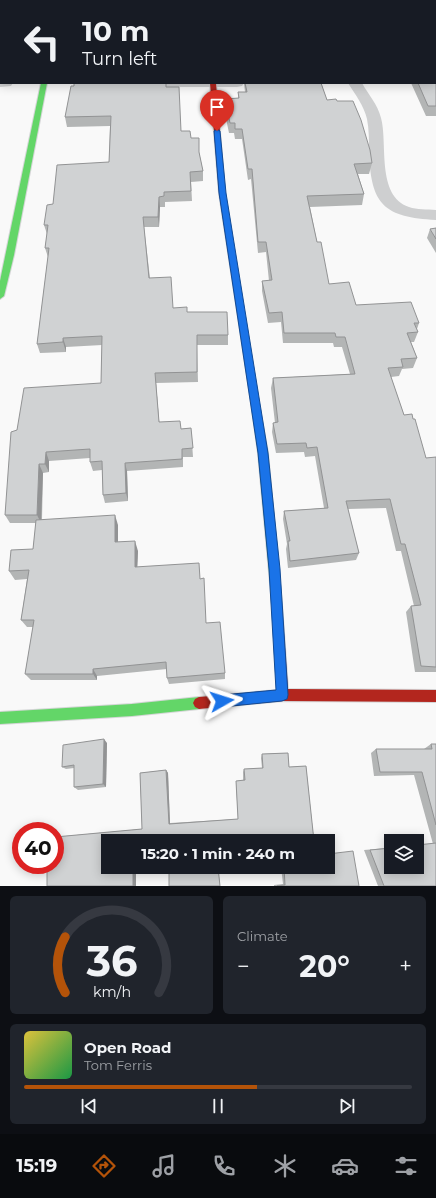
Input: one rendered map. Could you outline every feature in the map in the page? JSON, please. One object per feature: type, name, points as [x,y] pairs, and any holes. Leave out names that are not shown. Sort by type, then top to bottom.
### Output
[{"type":"street","points":[[0,296],[10,255],[44,84]]},
{"type":"street","points":[[213,84],[222,193],[263,453],[275,569],[282,695]]},
{"type":"street","points":[[356,84],[370,108],[374,118],[380,183],[387,200],[398,209],[420,214],[436,215]]},
{"type":"street","points":[[0,718],[132,710],[282,695],[436,696]]},
{"type":"building","points":[[74,84],[166,84],[166,87],[179,87],[181,131],[190,131],[191,138],[199,138],[199,152],[203,171],[190,172],[191,191],[164,192],[164,196],[159,197],[158,217],[143,217],[149,278],[171,277],[173,308],[187,307],[187,312],[227,312],[228,335],[197,335],[197,372],[155,373],[159,422],[180,421],[181,429],[191,428],[193,448],[182,449],[182,459],[125,463],[126,493],[103,495],[102,461],[90,462],[90,449],[46,452],[45,464],[39,464],[37,515],[5,515],[11,432],[17,430],[24,388],[101,383],[102,336],[63,338],[63,342],[37,344],[49,248],[45,248],[48,225],[44,225],[47,205],[53,204],[57,165],[109,162],[111,116],[65,117],[71,86],[74,86]]},
{"type":"building","points":[[245,84],[321,84],[327,100],[336,99],[337,101],[353,101],[361,120],[370,150],[372,163],[354,164],[364,194],[307,196],[317,242],[321,242],[329,284],[349,282],[356,305],[411,302],[419,323],[414,323],[418,332],[407,333],[417,358],[401,359],[403,367],[388,368],[404,415],[412,414],[413,419],[415,419],[426,458],[436,457],[436,667],[421,666],[411,606],[421,605],[405,544],[401,544],[390,499],[346,501],[359,553],[290,561],[288,541],[290,541],[284,511],[328,508],[317,447],[307,448],[306,443],[277,444],[273,423],[278,422],[273,378],[355,374],[345,337],[336,337],[335,333],[284,333],[282,312],[269,313],[262,281],[272,280],[266,242],[258,242],[252,169],[248,169],[242,129],[235,129],[235,123],[230,123],[225,99],[239,98],[238,92],[247,92]]},
{"type":"building","points":[[418,84],[436,84],[436,106],[428,106]]},
{"type":"building","points":[[436,228],[436,239],[430,229]]},
{"type":"building","points":[[115,515],[115,542],[135,541],[135,567],[199,563],[200,579],[204,578],[206,623],[220,622],[225,673],[167,678],[166,662],[93,669],[93,674],[25,674],[34,620],[21,620],[29,570],[9,571],[11,550],[33,549],[36,520]]},
{"type":"building","points":[[104,739],[103,784],[74,787],[74,765],[62,767],[63,745]]},
{"type":"building","points":[[431,744],[436,744],[436,825],[422,772],[380,772],[376,749],[432,749]]},
{"type":"building","points":[[288,753],[289,767],[306,766],[313,834],[101,834],[101,874],[133,874],[133,886],[47,886],[47,874],[64,874],[64,836],[142,829],[140,773],[166,770],[169,824],[238,819],[236,781],[245,780],[244,769],[263,768],[262,754]]},
{"type":"building","points":[[436,843],[436,886],[384,886],[370,850],[384,849],[384,874],[424,874],[424,844]]},
{"type":"building","points":[[353,851],[359,886],[277,886],[285,885],[284,874],[335,874],[335,853]]},
{"type":"building","points":[[169,874],[219,874],[220,886],[169,886]]},
{"type":"traffic: fast","points":[[0,296],[10,255],[44,84]]},
{"type":"traffic: fast","points":[[255,403],[263,453],[277,605]]},
{"type":"traffic: fast","points":[[0,718],[132,710],[199,703]]},
{"type":"traffic: jam","points":[[213,84],[222,193],[255,403]]},
{"type":"traffic: jam","points":[[277,605],[283,695]]},
{"type":"traffic: jam","points":[[199,703],[283,695],[436,696]]},
{"type":"route","points":[[217,131],[222,193],[263,453],[275,569],[282,695],[222,701]]}]
